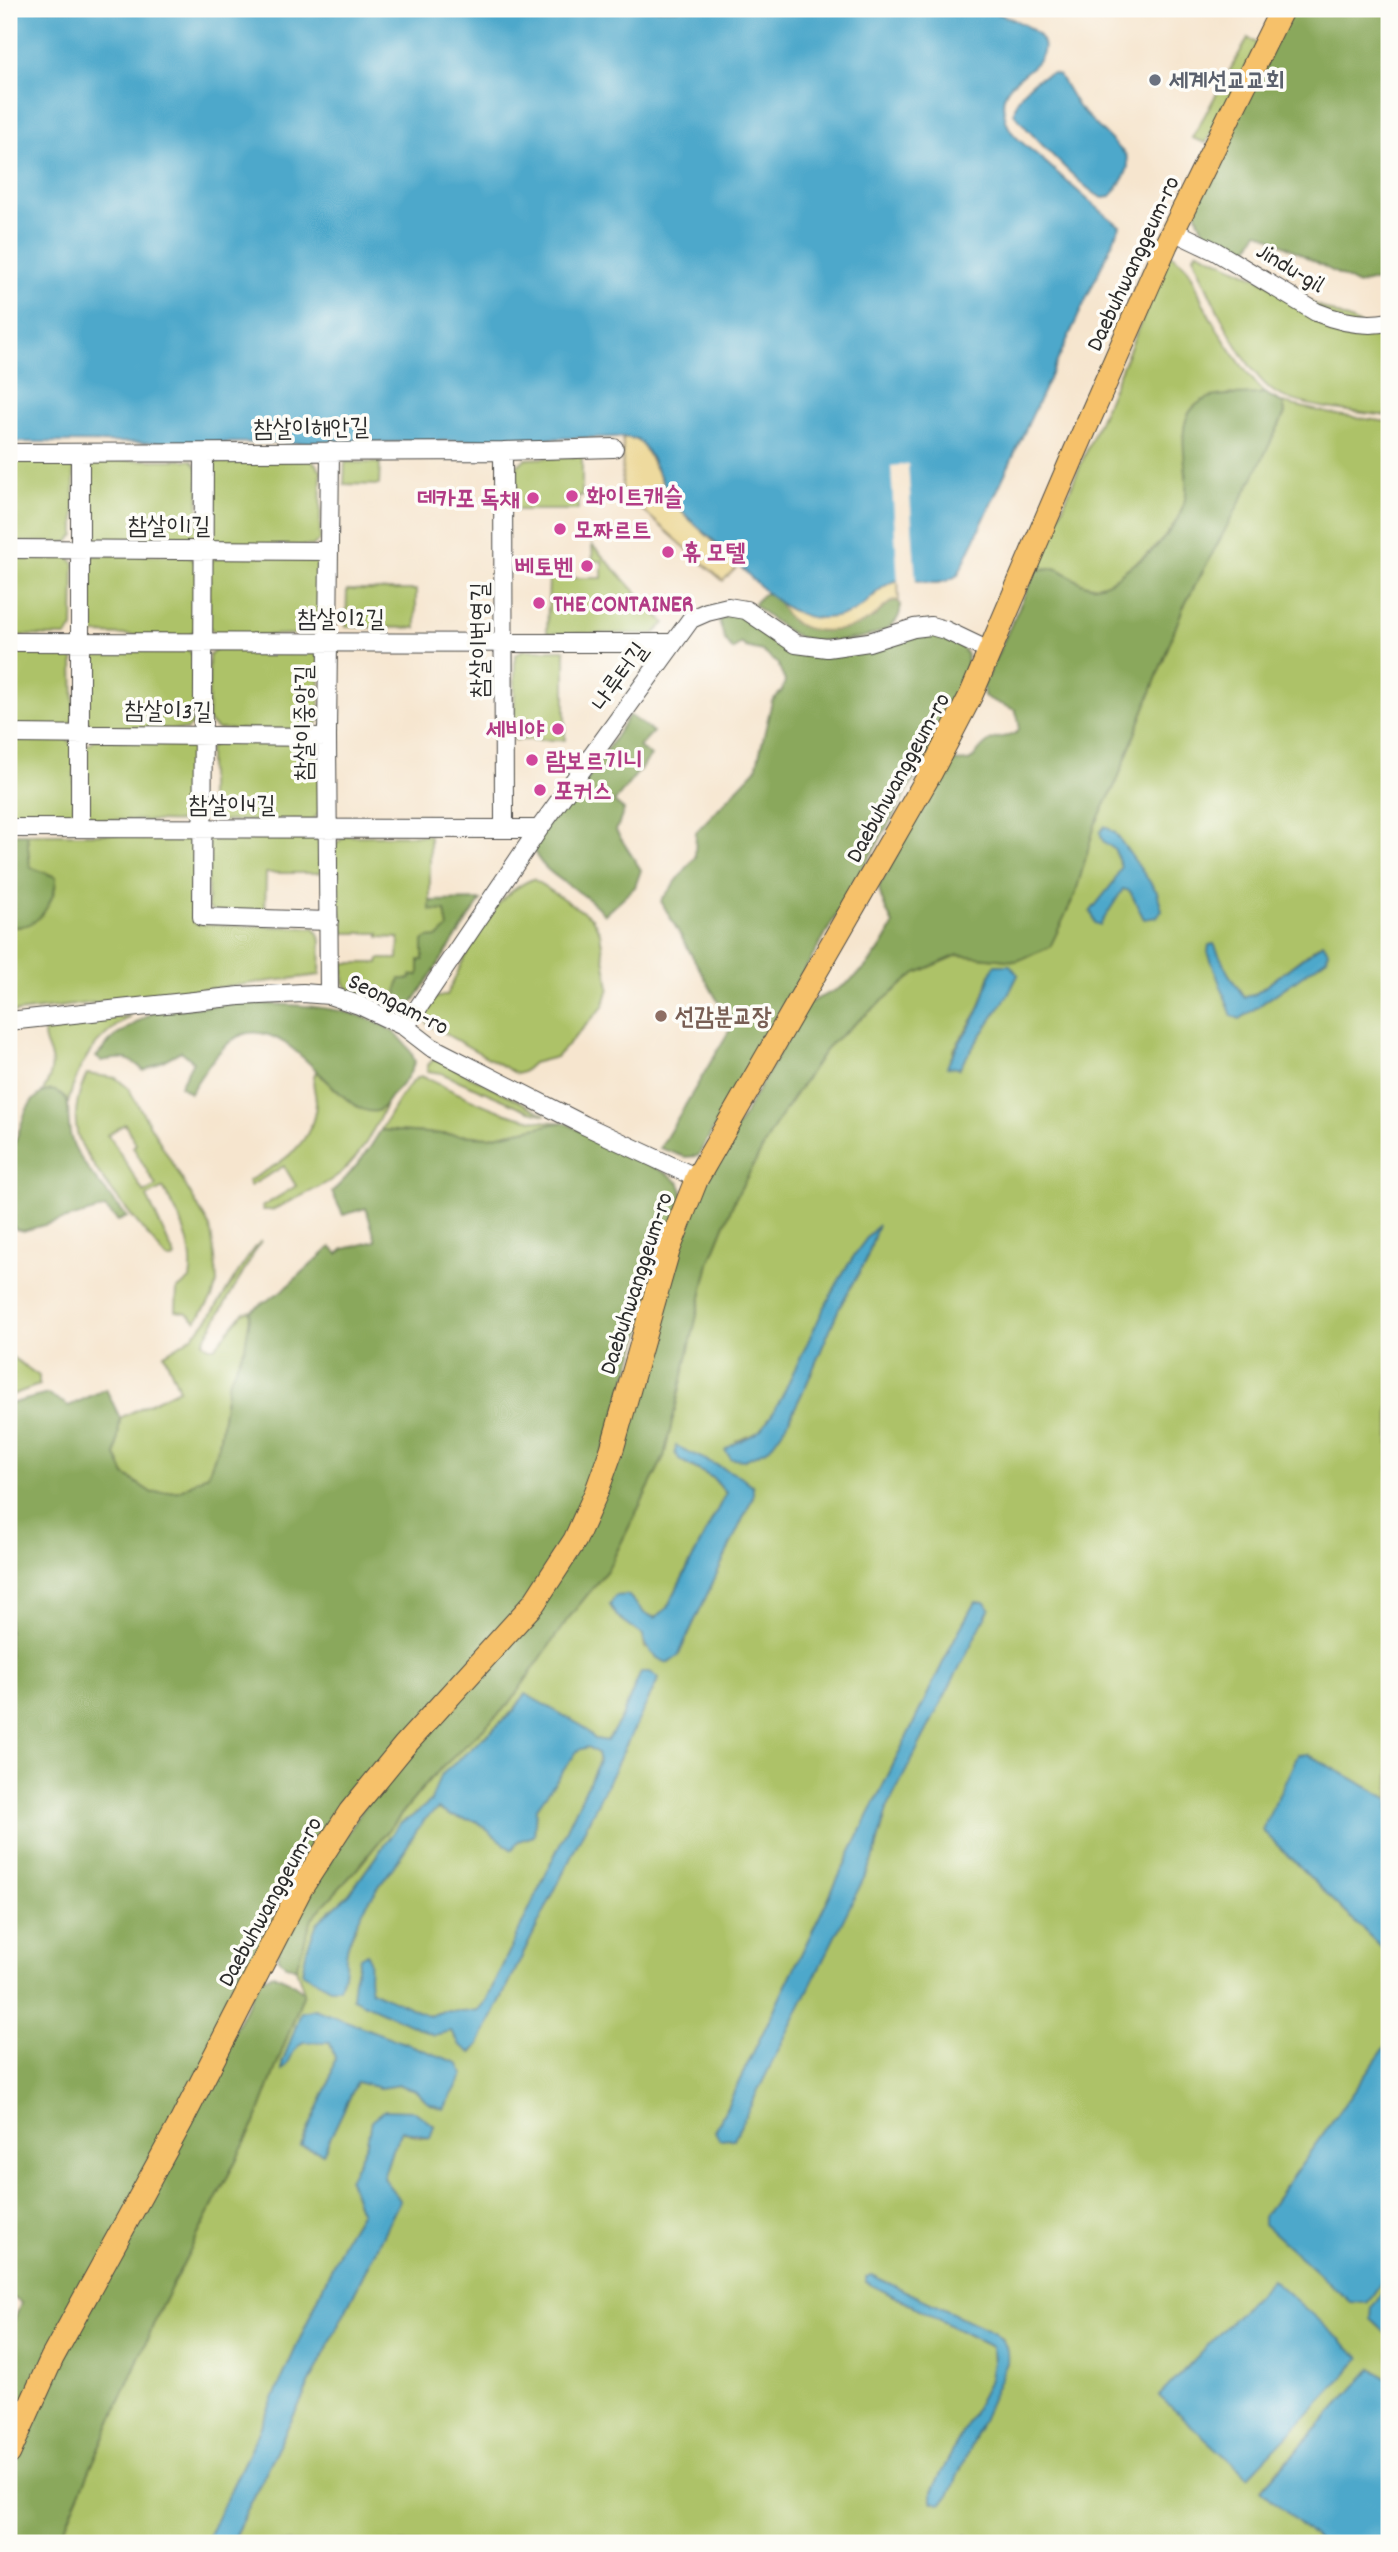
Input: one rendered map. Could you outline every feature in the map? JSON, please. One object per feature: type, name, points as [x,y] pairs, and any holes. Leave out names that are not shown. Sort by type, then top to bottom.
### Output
[{"type":"main road","name":"Daebuhwanggeum-ro","points":[[9,2453],[52,2358],[181,2122],[301,1888],[357,1803],[404,1746],[534,1603],[575,1540],[592,1505],[612,1449],[668,1251],[697,1178],[932,772],[991,652],[1074,454],[1173,231],[1282,9]]},
{"type":"street","name":"Jindu-gil","points":[[1173,231],[1215,251],[1286,296],[1331,318],[1364,325],[1389,322]]},
{"type":"street","name":"참살이해안길","points":[[9,453],[614,448]]},
{"type":"street","name":"참살이중앙길","points":[[329,995],[327,737],[330,451]]},
{"type":"street","name":"참살이번영길","points":[[503,451],[504,828]]},
{"type":"street","points":[[80,453],[80,827]]},
{"type":"street","points":[[204,453],[202,918],[329,921]]},
{"type":"street","name":"참살이1길","points":[[9,549],[329,551]]},
{"type":"street","name":"나루터길","points":[[405,1027],[539,829],[691,619],[707,611],[728,607],[746,610],[796,644],[827,648],[869,642],[914,628],[931,626],[991,652]]},
{"type":"street","name":"참살이2길","points":[[9,642],[673,643]]},
{"type":"street","name":"참살이3길","points":[[9,734],[327,737]]},
{"type":"street","name":"참살이4길","points":[[9,828],[539,829]]},
{"type":"street","name":"Seongam-ro","points":[[9,1021],[240,996],[303,993],[329,995],[359,1005],[405,1027],[432,1046],[584,1125],[697,1178]]},
{"type":"green space","points":[[1290,9],[1389,9],[1389,282],[1370,281],[1358,285],[1258,231],[1245,255],[1210,236],[1199,222],[1196,201]]},
{"type":"green space","points":[[1248,38],[1258,44],[1206,143],[1192,138]]},
{"type":"green space","points":[[1198,251],[1374,331],[1389,335],[1389,416],[1298,402],[1274,392],[1251,367],[1228,331],[1195,260],[1194,255]]},
{"type":"green space","points":[[1170,254],[1190,271],[1217,328],[1264,393],[1249,396],[1228,394],[1191,410],[1185,444],[1187,484],[1183,505],[1166,535],[1141,559],[1111,581],[1096,586],[1080,582],[1057,569],[1036,570]]},
{"type":"green space","points":[[1264,393],[1283,403],[1285,413],[1183,608],[1117,781],[1095,825],[1075,895],[1050,947],[1017,961],[958,955],[916,973],[828,1046],[778,1120],[735,1199],[709,1263],[664,1457],[608,1569],[567,1620],[509,1704],[430,1779],[356,1870],[312,1918],[296,1969],[286,1965],[278,1958],[280,1943],[370,1797],[542,1604],[651,1331],[700,1192],[807,1004],[847,984],[883,944],[893,925],[882,901],[879,886],[947,761],[971,760],[990,741],[1017,732],[1019,720],[1015,710],[984,696],[983,686],[1036,570],[1058,569],[1081,583],[1096,586],[1112,580],[1142,559],[1167,535],[1184,504],[1186,484],[1183,438],[1187,417],[1192,409],[1200,402],[1217,396]]},
{"type":"green space","points":[[1283,403],[1337,415],[1389,422],[1389,1799],[1307,1754],[1262,1830],[1389,1955],[1389,2042],[1264,2216],[1367,2303],[1389,2271],[1371,2319],[1389,2336],[1389,2381],[1373,2368],[1261,2489],[1321,2543],[982,2543],[967,2534],[960,2541],[962,2543],[231,2543],[400,2200],[383,2178],[392,2150],[402,2130],[417,2137],[430,2138],[434,2125],[371,2122],[367,2143],[349,2180],[361,2212],[343,2242],[258,2433],[205,2543],[58,2543],[161,2307],[255,2123],[304,1992],[296,1969],[311,1918],[356,1870],[430,1779],[509,1704],[567,1620],[608,1569],[664,1457],[709,1263],[735,1199],[778,1120],[828,1046],[916,973],[958,955],[1017,961],[1075,895],[1095,825],[1117,781],[1183,608],[1285,413]],"holes":[[[1115,833],[1131,856],[1144,919],[1130,891],[1123,888],[1113,904],[1091,911],[1113,883],[1121,867],[1115,850]],[[1322,943],[1328,951],[1327,958],[1240,1019],[1232,1015],[1208,952],[1228,973],[1244,997],[1254,995]],[[990,975],[1018,975],[1008,995],[959,1068],[953,1051],[979,1009]],[[877,1227],[866,1260],[839,1308],[787,1424],[757,1453],[745,1460],[736,1441],[759,1432],[778,1406],[834,1290]],[[680,1460],[753,1497],[678,1656],[645,1648],[643,1635],[617,1616],[610,1605],[628,1595],[644,1613],[655,1618],[667,1608],[726,1493],[713,1478]],[[975,1602],[888,1806],[873,1860],[715,2131],[956,1636]],[[641,1672],[659,1678],[479,2044],[472,2053],[460,2045],[451,2031],[352,1998],[366,1977],[371,1990],[429,2016],[444,2011],[478,2010],[486,2001],[599,1761],[597,1753],[588,1747],[578,1749],[536,1809],[534,1836],[518,1841],[476,1821],[451,1816],[438,1809],[421,1821],[405,1850],[363,1909],[347,1947],[317,1923],[349,1894],[400,1823],[431,1801],[441,1776],[514,1710],[525,1694],[582,1726],[595,1739],[607,1741],[622,1717]],[[314,2009],[336,2019],[443,2109],[428,2103],[415,2090],[400,2085],[380,2088],[357,2082],[323,2153],[301,2146],[329,2084],[335,2058],[330,2042],[303,2042],[282,2064],[292,2039]],[[871,2275],[1003,2339],[1007,2363],[932,2502],[932,2491],[990,2379],[992,2347],[866,2282]]]},
{"type":"green space","points":[[582,456],[582,496],[578,496],[578,510],[516,510],[517,466],[525,459]]},
{"type":"green space","points":[[9,459],[66,460],[74,469],[75,535],[68,542],[9,542]]},
{"type":"green space","points":[[311,459],[321,470],[320,540],[312,546],[217,544],[208,536],[209,469],[217,461]]},
{"type":"green space","points":[[92,460],[192,460],[199,470],[198,534],[189,544],[94,543],[85,533],[85,469]]},
{"type":"green space","points":[[345,462],[380,463],[379,485],[344,484]]},
{"type":"green space","points":[[592,545],[665,623],[654,634],[547,633],[549,577],[536,576],[537,572],[559,573],[559,564],[572,564],[573,578],[602,578],[602,561],[593,561]]},
{"type":"green space","points":[[9,554],[66,554],[74,563],[73,628],[66,636],[9,635]]},
{"type":"green space","points":[[95,555],[188,555],[197,564],[197,627],[188,637],[94,634],[88,629],[86,562]]},
{"type":"green space","points":[[218,555],[313,556],[321,563],[321,625],[313,634],[218,636],[209,627],[209,563]]},
{"type":"green space","points":[[347,590],[416,590],[416,628],[346,627]]},
{"type":"green space","points":[[766,592],[778,600],[790,619],[871,619],[895,600],[899,602],[899,615],[892,625],[864,637],[829,641],[802,638],[776,623],[753,604]]},
{"type":"green space","points":[[738,612],[793,647],[935,634],[961,645],[967,655],[966,683],[961,698],[698,1156],[685,1157],[660,1148],[732,1026],[661,901],[695,857],[696,832],[756,769],[772,701],[782,691],[785,681],[778,664],[762,651],[741,643],[733,650],[725,640],[719,621]]},
{"type":"green space","points":[[9,647],[66,647],[73,656],[74,719],[66,728],[9,729]]},
{"type":"green space","points":[[93,648],[187,649],[195,657],[196,721],[186,730],[92,727],[85,717],[85,655]]},
{"type":"green space","points":[[217,648],[311,649],[320,658],[320,720],[311,730],[217,729],[208,721],[209,656]]},
{"type":"green space","points":[[523,650],[565,650],[565,740],[514,740],[515,655]]},
{"type":"green space","points":[[629,715],[653,732],[639,747],[651,756],[614,802],[624,810],[616,831],[641,870],[635,887],[604,915],[586,897],[544,866],[532,845],[573,786],[585,784]]},
{"type":"green space","points":[[66,738],[74,746],[74,814],[67,821],[9,821],[9,739]]},
{"type":"green space","points":[[94,740],[187,740],[196,749],[196,815],[190,822],[93,819],[86,809],[85,747]]},
{"type":"green space","points":[[217,742],[312,742],[319,750],[320,812],[312,821],[217,821],[209,813],[209,749]]},
{"type":"green space","points":[[9,834],[27,834],[30,867],[56,877],[50,903],[37,919],[26,925],[9,927]]},
{"type":"green space","points":[[27,834],[187,834],[195,841],[195,924],[315,928],[321,940],[320,975],[9,1013],[9,927],[20,927],[56,877],[29,867]]},
{"type":"green space","points":[[218,834],[311,834],[320,844],[320,873],[266,873],[265,915],[217,915],[208,907],[207,842]]},
{"type":"green space","points":[[430,835],[430,910],[474,911],[406,1008],[349,991],[344,982],[344,963],[378,963],[379,959],[398,959],[399,938],[379,937],[379,933],[344,933],[335,897],[335,844],[346,836]]},
{"type":"green space","points":[[533,879],[592,918],[600,933],[609,988],[603,1007],[556,1057],[533,1063],[517,1074],[428,1024],[425,1016],[431,999],[447,995],[471,945],[491,913],[503,899]]},
{"type":"green space","points":[[481,900],[411,1005],[400,1007],[397,989],[400,979],[411,979],[411,975],[419,975],[419,960],[423,960],[423,941],[438,937],[448,928],[445,911],[430,910],[430,901]]},
{"type":"green space","points":[[239,1003],[312,1007],[365,1017],[387,1028],[404,1042],[415,1062],[399,1088],[377,1111],[363,1110],[349,1101],[299,1054],[281,1041],[263,1033],[244,1034],[228,1044],[213,1059],[190,1093],[180,1086],[193,1061],[181,1051],[144,1071],[129,1060],[101,1061],[96,1057],[114,1037],[155,1011]]},
{"type":"green space","points":[[130,1016],[106,1034],[89,1053],[77,1075],[68,1103],[57,1093],[42,1093],[52,1067],[44,1038],[47,1025]]},
{"type":"green space","points":[[433,1060],[439,1060],[546,1115],[529,1111],[441,1073],[427,1071]]},
{"type":"green space","points":[[316,1071],[359,1106],[378,1109],[386,1105],[363,1147],[341,1173],[272,1210],[263,1210],[262,1207],[296,1186],[284,1166],[250,1186],[248,1181],[294,1151],[309,1131],[316,1103],[313,1083]]},
{"type":"green space","points":[[87,1074],[116,1078],[128,1088],[210,1227],[217,1283],[212,1298],[196,1321],[187,1313],[176,1311],[177,1290],[190,1279],[191,1255],[180,1220],[163,1188],[147,1197],[175,1257],[173,1259],[167,1259],[130,1214],[90,1161],[82,1145],[77,1132],[76,1117]],"holes":[[[125,1124],[136,1144],[133,1147],[156,1186],[144,1193],[107,1135]]]},
{"type":"green space","points":[[421,1076],[508,1114],[563,1122],[489,1137],[381,1130],[404,1092]]},
{"type":"green space","points":[[51,1090],[61,1094],[67,1101],[69,1129],[76,1151],[127,1217],[118,1221],[105,1208],[23,1231],[15,1229],[9,1219],[9,1160],[32,1101]]},
{"type":"green space","points":[[563,1122],[670,1175],[680,1184],[683,1196],[594,1483],[533,1596],[355,1794],[9,2437],[9,2334],[21,2303],[9,2295],[9,1404],[48,1394],[69,1406],[106,1389],[120,1418],[116,1455],[125,1475],[152,1493],[179,1491],[208,1474],[219,1445],[228,1383],[245,1347],[251,1311],[283,1290],[331,1247],[338,1254],[344,1249],[376,1241],[366,1208],[343,1215],[332,1192],[359,1163],[381,1130],[489,1137]]},
{"type":"green space","points":[[261,1241],[203,1342],[209,1347],[215,1347],[243,1313],[251,1311],[245,1347],[228,1383],[219,1445],[208,1474],[179,1491],[152,1493],[125,1475],[116,1455],[120,1418],[179,1389],[164,1354],[189,1339],[202,1326]]},
{"type":"green space","points":[[9,1355],[39,1376],[39,1385],[9,1396]]},
{"type":"green space","points":[[273,1974],[304,1992],[255,2123],[161,2307],[58,2543],[9,2543],[9,2469],[16,2451],[261,1978]]},
{"type":"sand","points":[[623,437],[637,439],[643,445],[671,498],[686,516],[739,565],[723,581],[622,492]]},
{"type":"sand","points":[[898,579],[899,602],[891,602],[873,618],[861,624],[840,630],[818,630],[798,625],[786,615],[778,600],[788,608],[874,596],[880,587]]},
{"type":"water","points":[[9,9],[983,9],[1027,26],[1042,41],[1043,50],[1038,61],[1009,87],[1005,94],[1004,111],[1011,131],[1120,226],[958,575],[939,583],[908,579],[892,582],[845,615],[830,618],[808,617],[771,596],[684,513],[667,492],[648,452],[637,439],[623,437],[357,443],[9,442]]},
{"type":"water","points":[[1052,73],[1059,75],[1078,107],[1126,155],[1126,174],[1109,197],[1097,195],[1085,186],[1043,146],[1014,113],[1022,93],[1039,79]]},
{"type":"water","points":[[1105,826],[1115,833],[1157,892],[1162,910],[1157,917],[1144,919],[1130,891],[1123,889],[1100,925],[1095,923],[1091,911],[1113,883],[1121,867],[1115,850],[1103,841],[1100,832]]},
{"type":"water","points":[[1323,943],[1328,951],[1327,958],[1240,1019],[1232,1016],[1208,952],[1209,945],[1214,944],[1228,973],[1244,997],[1254,995]]},
{"type":"water","points":[[995,965],[1010,965],[1018,975],[1008,995],[959,1068],[947,1067],[980,1007]]},
{"type":"water","points":[[878,1225],[866,1260],[839,1308],[787,1424],[770,1448],[745,1460],[731,1459],[725,1450],[758,1432],[771,1416],[841,1276]]},
{"type":"water","points":[[676,1446],[742,1477],[753,1486],[753,1497],[678,1656],[669,1663],[652,1653],[643,1635],[617,1616],[610,1605],[615,1596],[628,1595],[644,1613],[655,1618],[667,1608],[726,1493],[713,1478],[680,1460],[675,1453]]},
{"type":"water","points":[[975,1602],[984,1602],[990,1608],[888,1806],[873,1860],[734,2139],[719,2140],[715,2131]]},
{"type":"water","points":[[641,1672],[650,1672],[659,1678],[479,2044],[471,2053],[460,2045],[451,2031],[434,2035],[352,1998],[360,1957],[367,1953],[371,1990],[429,2016],[444,2011],[478,2010],[486,2001],[599,1761],[597,1753],[588,1747],[578,1750],[536,1809],[534,1836],[518,1841],[512,1850],[476,1821],[451,1816],[438,1809],[431,1814],[418,1828],[358,1919],[348,1945],[339,1988],[330,1988],[302,1972],[317,1923],[349,1894],[400,1823],[431,1801],[440,1776],[514,1711],[525,1694],[582,1726],[595,1739],[607,1741],[622,1717]]},
{"type":"water","points":[[1307,1754],[1389,1799],[1389,1955],[1262,1830],[1298,1755]]},
{"type":"water","points":[[314,2009],[458,2063],[464,2074],[444,2109],[428,2103],[415,2090],[400,2085],[380,2088],[357,2082],[323,2153],[301,2146],[329,2084],[335,2058],[330,2042],[303,2042],[282,2070],[282,2064],[301,2012]]},
{"type":"water","points":[[1389,2042],[1389,2271],[1367,2303],[1350,2302],[1264,2224],[1264,2216]]},
{"type":"water","points":[[385,2110],[414,2111],[434,2126],[430,2138],[402,2130],[383,2178],[400,2200],[231,2543],[205,2543],[258,2433],[343,2242],[361,2212],[349,2180],[367,2143],[371,2121]]},
{"type":"water","points":[[871,2275],[993,2332],[1007,2349],[1007,2363],[949,2496],[941,2504],[932,2502],[932,2491],[990,2379],[992,2347],[866,2282],[866,2277]]},
{"type":"water","points":[[1272,2279],[1361,2358],[1248,2477],[1159,2396]]},
{"type":"water","points":[[1389,2282],[1389,2336],[1371,2319],[1372,2307]]},
{"type":"water","points":[[1372,2368],[1389,2381],[1389,2543],[1321,2543],[1261,2490]]},
{"type":"pier","points":[[908,464],[916,584],[898,583],[891,466]]},
{"type":"place","name":"세계선교교회","points":[[1155,80]]},
{"type":"place","name":"화이트캐슬","points":[[572,496]]},
{"type":"place","name":"데카포 독채","points":[[533,498]]},
{"type":"place","name":"모짜르트","points":[[560,529]]},
{"type":"place","name":"휴 모텔","points":[[668,552]]},
{"type":"place","name":"베토벤","points":[[587,566]]},
{"type":"place","name":"THE CONTAINER","points":[[539,603]]},
{"type":"place","name":"세비야","points":[[558,729]]},
{"type":"place","name":"람보르기니","points":[[532,760]]},
{"type":"place","name":"포커스","points":[[540,790]]},
{"type":"place","name":"선감분교장","points":[[661,1016]]}]
